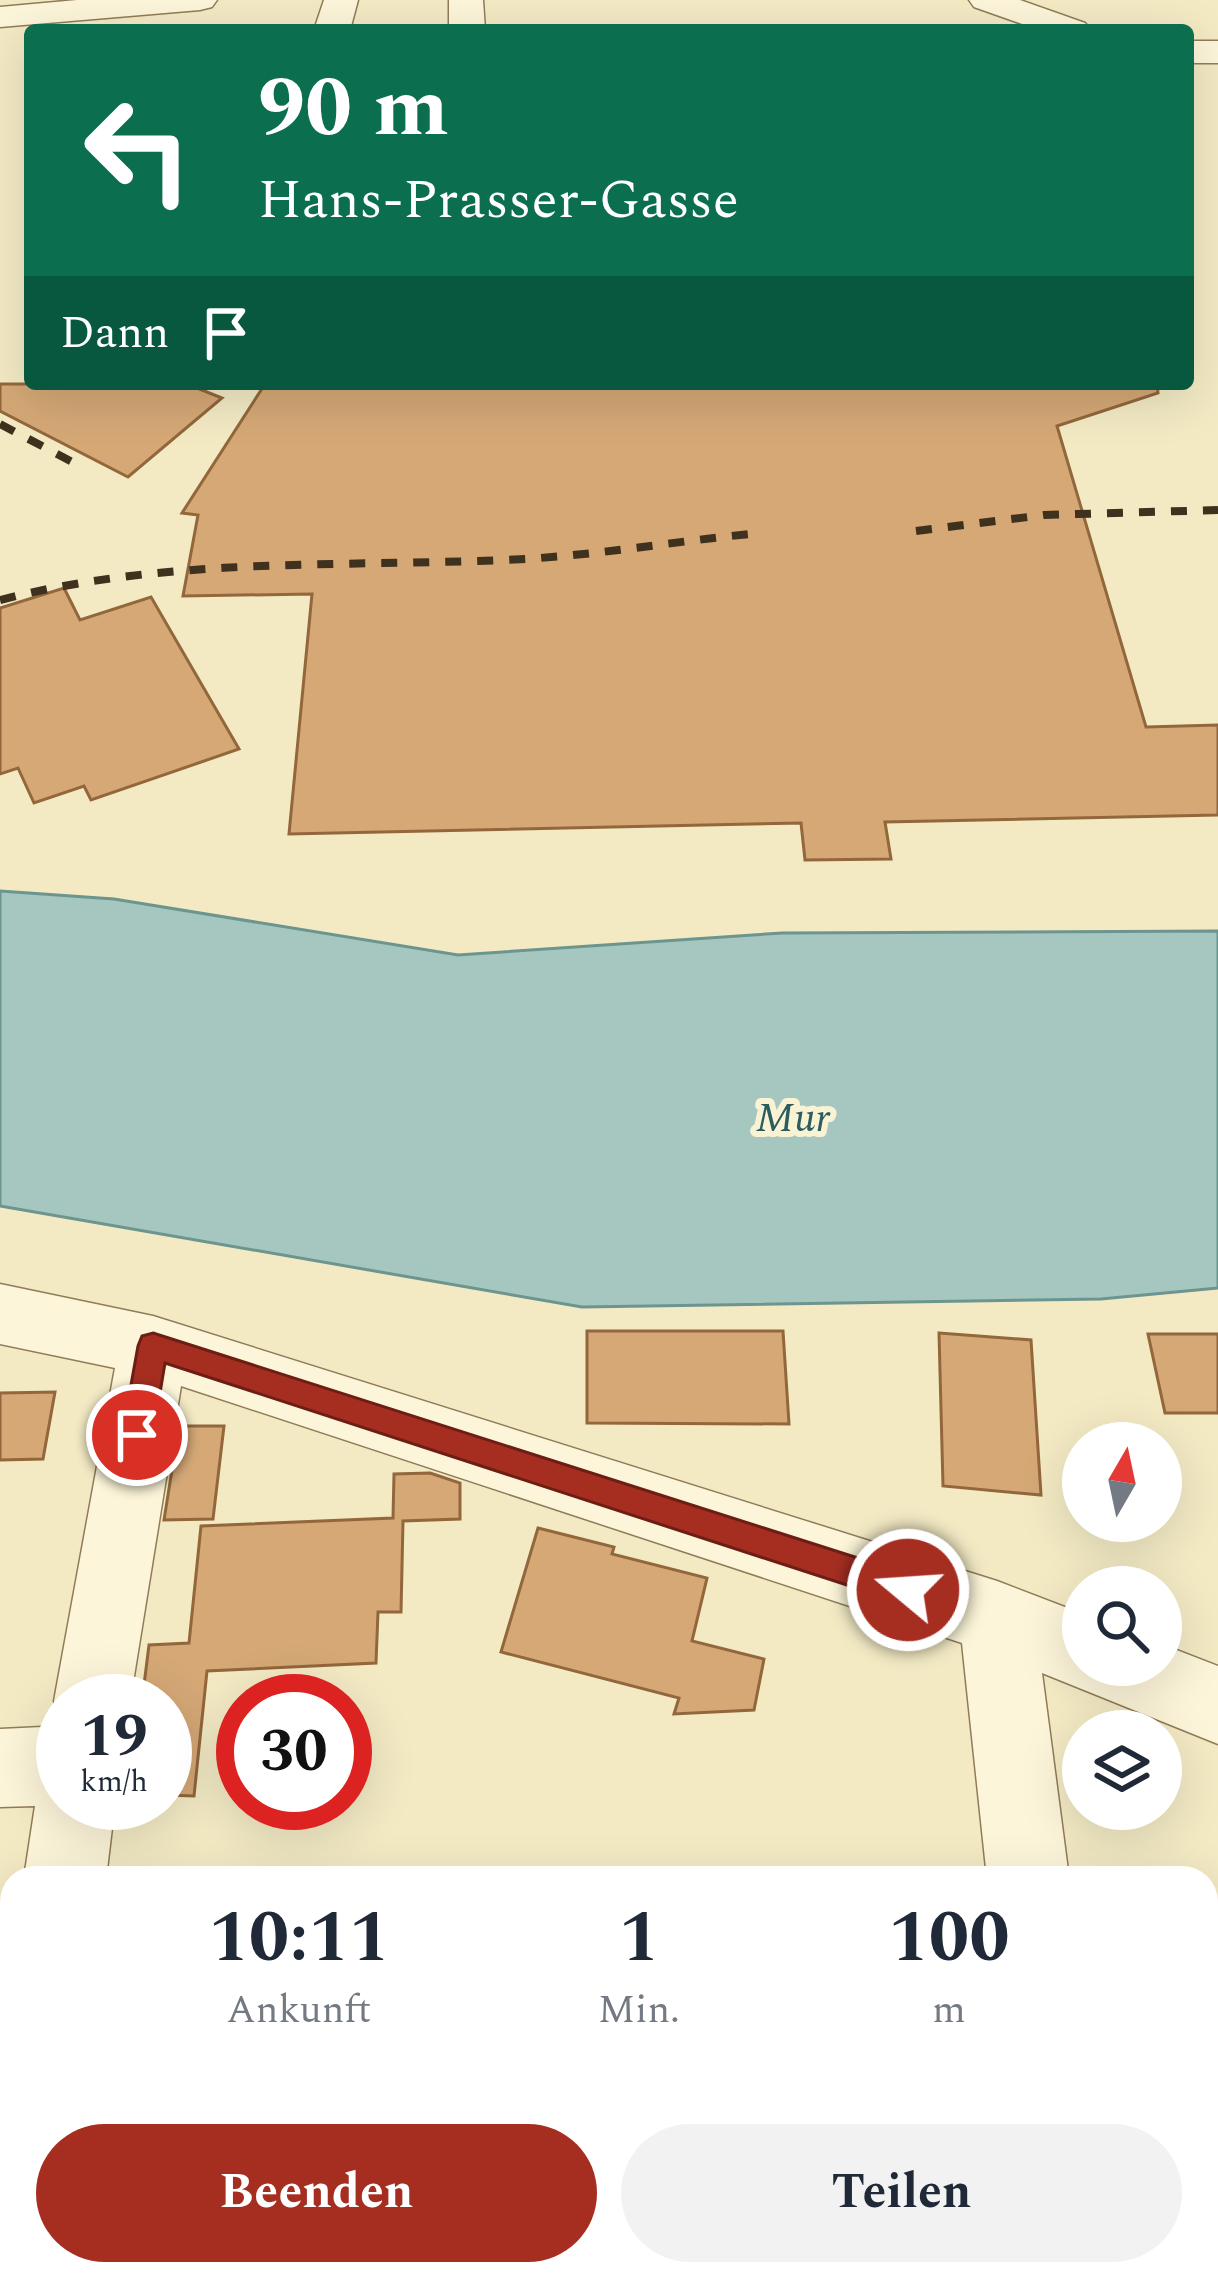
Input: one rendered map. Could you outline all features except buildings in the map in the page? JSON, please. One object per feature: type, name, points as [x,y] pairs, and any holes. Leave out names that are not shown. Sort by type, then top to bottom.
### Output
[{"type":"street","points":[[0,17],[200,0]]},
{"type":"street","points":[[986,0],[1056,24]]},
{"type":"street","points":[[0,1314],[153,1346],[997,1618],[1062,1644]]},
{"type":"street","points":[[97,1674],[153,1346]]},
{"type":"street","points":[[997,1618],[1027,1866]]},
{"type":"street","points":[[1170,1686],[1218,1705]]},
{"type":"street","points":[[0,1768],[36,1766]]},
{"type":"street","points":[[67,1866],[71,1830]]},
{"type":"water","name":"Mur","points":[[0,891],[114,899],[458,955],[782,933],[1218,931],[1218,1288],[1101,1299],[582,1307],[0,1206]]},
{"type":"railway","points":[[0,424],[80,466]]},
{"type":"railway","points":[[916,531],[1044,515],[1218,510]]},
{"type":"railway","points":[[0,600],[63,586],[188,570],[535,558],[760,533]]},
{"type":"route","points":[[137,1435],[153,1346],[908,1590]]}]
